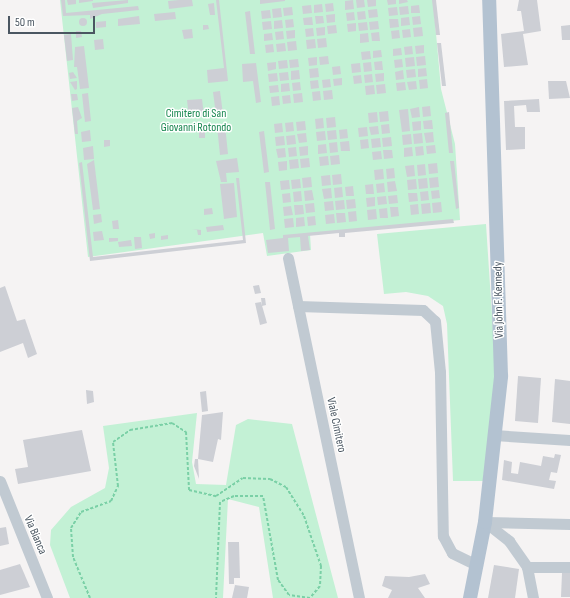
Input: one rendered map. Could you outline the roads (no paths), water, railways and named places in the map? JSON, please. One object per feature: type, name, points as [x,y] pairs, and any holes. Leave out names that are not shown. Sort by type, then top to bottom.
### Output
[{"type":"main road","name":"Via John F. Kennedy","points":[[470,598],[485,522],[501,368],[489,0]]},
{"type":"street","name":"Viale Cimitero","points":[[288,258],[359,598]]},
{"type":"street","points":[[298,306],[423,310],[435,321],[440,372],[443,536],[452,553],[477,565]]},
{"type":"street","points":[[494,435],[570,440]]},
{"type":"street","name":"Via Bianca","points":[[0,481],[2,496],[47,598]]},
{"type":"street","points":[[485,522],[570,524]]},
{"type":"street","points":[[485,522],[509,541],[527,567],[533,598]]},
{"type":"street","points":[[527,567],[570,567]]},
{"type":"park label","name":"Cimitero di San Giovanni Rotondo","points":[[196,121]]}]
